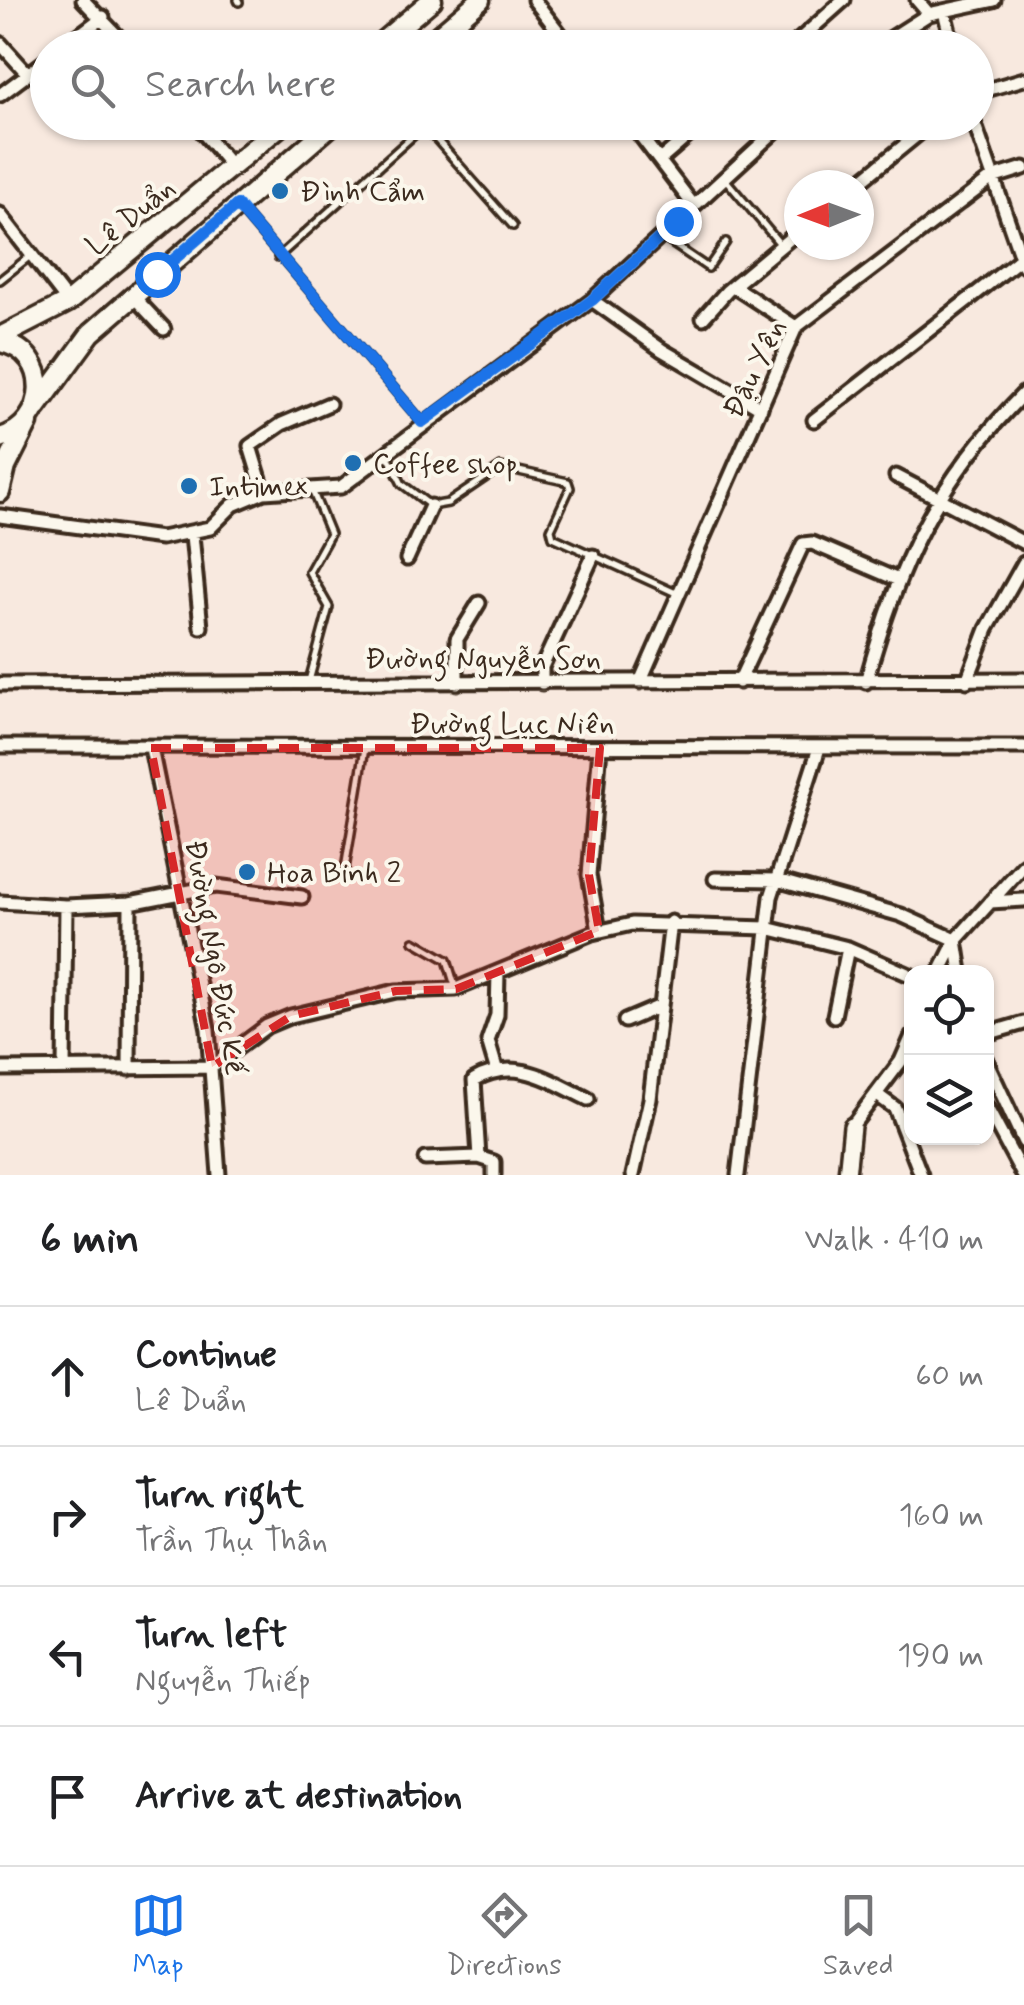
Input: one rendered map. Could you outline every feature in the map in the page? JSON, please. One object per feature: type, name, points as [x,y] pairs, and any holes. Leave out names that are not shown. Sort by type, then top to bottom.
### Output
[{"type":"main road","points":[[396,30],[432,0]]},
{"type":"main road","points":[[445,30],[480,0]]},
{"type":"main road","name":"Lê Duẩn","points":[[0,340],[68,302],[264,140]]},
{"type":"main road","name":"Lê Duẩn","points":[[0,492],[6,468],[33,414],[91,332],[313,140]]},
{"type":"main road","points":[[247,154],[269,178]]},
{"type":"main road","points":[[0,340],[22,351],[39,376],[33,414],[0,438]]},
{"type":"street","points":[[83,0],[115,30]]},
{"type":"street","points":[[534,0],[557,30]]},
{"type":"street","points":[[810,30],[844,0]]},
{"type":"street","points":[[918,0],[929,14]]},
{"type":"street","points":[[904,30],[929,14],[994,0]]},
{"type":"street","points":[[944,11],[949,30]]},
{"type":"street","points":[[85,30],[103,16]]},
{"type":"street","points":[[0,43],[28,74],[0,95]]},
{"type":"street","points":[[994,88],[1024,79]]},
{"type":"street","points":[[209,140],[232,167]]},
{"type":"street","points":[[644,140],[694,206]]},
{"type":"street","points":[[660,160],[683,140]]},
{"type":"street","points":[[0,516],[160,538],[192,535],[210,528],[234,506],[264,492],[341,487],[422,422],[592,300],[765,140]]},
{"type":"street","points":[[874,170],[910,140]]},
{"type":"street","points":[[814,420],[1022,260],[980,140]]},
{"type":"street","name":"Đậu Yên","points":[[640,682],[796,327],[992,178],[1024,168]]},
{"type":"street","points":[[0,214],[68,302]]},
{"type":"street","points":[[703,318],[733,286],[784,244]]},
{"type":"street","points":[[733,286],[796,327]]},
{"type":"street","points":[[133,296],[164,329]]},
{"type":"street","points":[[592,300],[662,350],[761,408]]},
{"type":"street","points":[[866,682],[896,579],[938,498],[1024,393]]},
{"type":"street","points":[[264,492],[250,446],[282,424],[328,404]]},
{"type":"street","points":[[896,476],[1024,543]]},
{"type":"street","points":[[407,560],[431,506]]},
{"type":"street","points":[[192,535],[201,626]]},
{"type":"street","points":[[739,682],[803,544],[812,543],[896,579]]},
{"type":"street","points":[[542,683],[542,667],[593,556]]},
{"type":"street","points":[[967,681],[987,630],[1024,563]]},
{"type":"street","points":[[457,683],[457,639],[479,604]]},
{"type":"street","name":"Đường Nguyễn Sơn","points":[[0,684],[1024,679]]},
{"type":"street","name":"Đường Lục Niên","points":[[0,746],[1024,748]]},
{"type":"street","name":"Đường Ngô Đức Kế","points":[[151,748],[184,893],[212,1067],[219,1175]]},
{"type":"street","points":[[599,931],[589,876],[600,748]]},
{"type":"street","points":[[738,1175],[777,880],[820,748]]},
{"type":"street","points":[[944,965],[956,940],[1024,865]]},
{"type":"street","points":[[716,879],[777,880],[901,915],[956,940]]},
{"type":"street","points":[[0,902],[66,906],[130,903],[216,886],[302,897]]},
{"type":"street","points":[[990,902],[1024,900]]},
{"type":"street","points":[[128,1068],[130,903]]},
{"type":"street","points":[[64,1068],[66,906]]},
{"type":"street","points":[[632,1175],[650,1099],[671,922]]},
{"type":"street","points":[[0,1069],[212,1067],[267,1026],[292,1016],[396,991],[456,989],[599,931],[632,924],[671,922],[768,928],[848,948],[904,972]]},
{"type":"street","points":[[956,940],[960,965]]},
{"type":"street","points":[[834,1016],[848,948]]},
{"type":"street","points":[[496,1068],[488,1041],[497,1015],[498,972]]},
{"type":"street","points":[[624,1021],[658,1008]]},
{"type":"street","points":[[994,1032],[1024,1023]]},
{"type":"street","points":[[847,1175],[852,1126],[904,1061]]},
{"type":"street","points":[[479,1157],[472,1082],[496,1068],[530,1071],[588,1099]]},
{"type":"street","points":[[994,1077],[1024,1142]]},
{"type":"street","points":[[876,1094],[895,1108],[921,1175]]},
{"type":"street","points":[[994,1121],[1023,1175]]},
{"type":"street","points":[[425,1159],[479,1157],[494,1162],[494,1175]]},
{"type":"lane","points":[[278,257],[405,140]]},
{"type":"lane","points":[[436,140],[513,226]]},
{"type":"lane","points":[[724,178],[781,246]]},
{"type":"lane","points":[[237,205],[422,422]]},
{"type":"lane","points":[[662,236],[708,268],[726,242]]},
{"type":"lane","points":[[0,280],[32,256]]},
{"type":"lane","points":[[385,452],[402,484],[431,506],[448,503],[500,467],[568,482],[570,488],[551,534],[678,594]]},
{"type":"lane","points":[[308,684],[329,607],[309,572],[330,534],[312,489]]},
{"type":"lane","points":[[344,876],[365,748]]},
{"type":"lane","points":[[414,941],[447,960],[456,989]]},
{"type":"highlighted area","points":[[151,748],[600,748],[589,875],[599,931],[456,989],[396,991],[291,1016],[212,1067]]},
{"type":"place","name":"Đình Cẩm","points":[[280,191]]},
{"type":"place","name":"Coffee shop","points":[[353,463]]},
{"type":"place","name":"Intimex","points":[[189,486]]},
{"type":"place","name":"Hoa Binh 2","points":[[247,872]]},
{"type":"route","points":[[157,274],[237,205],[422,422],[592,300],[678,221]]}]
